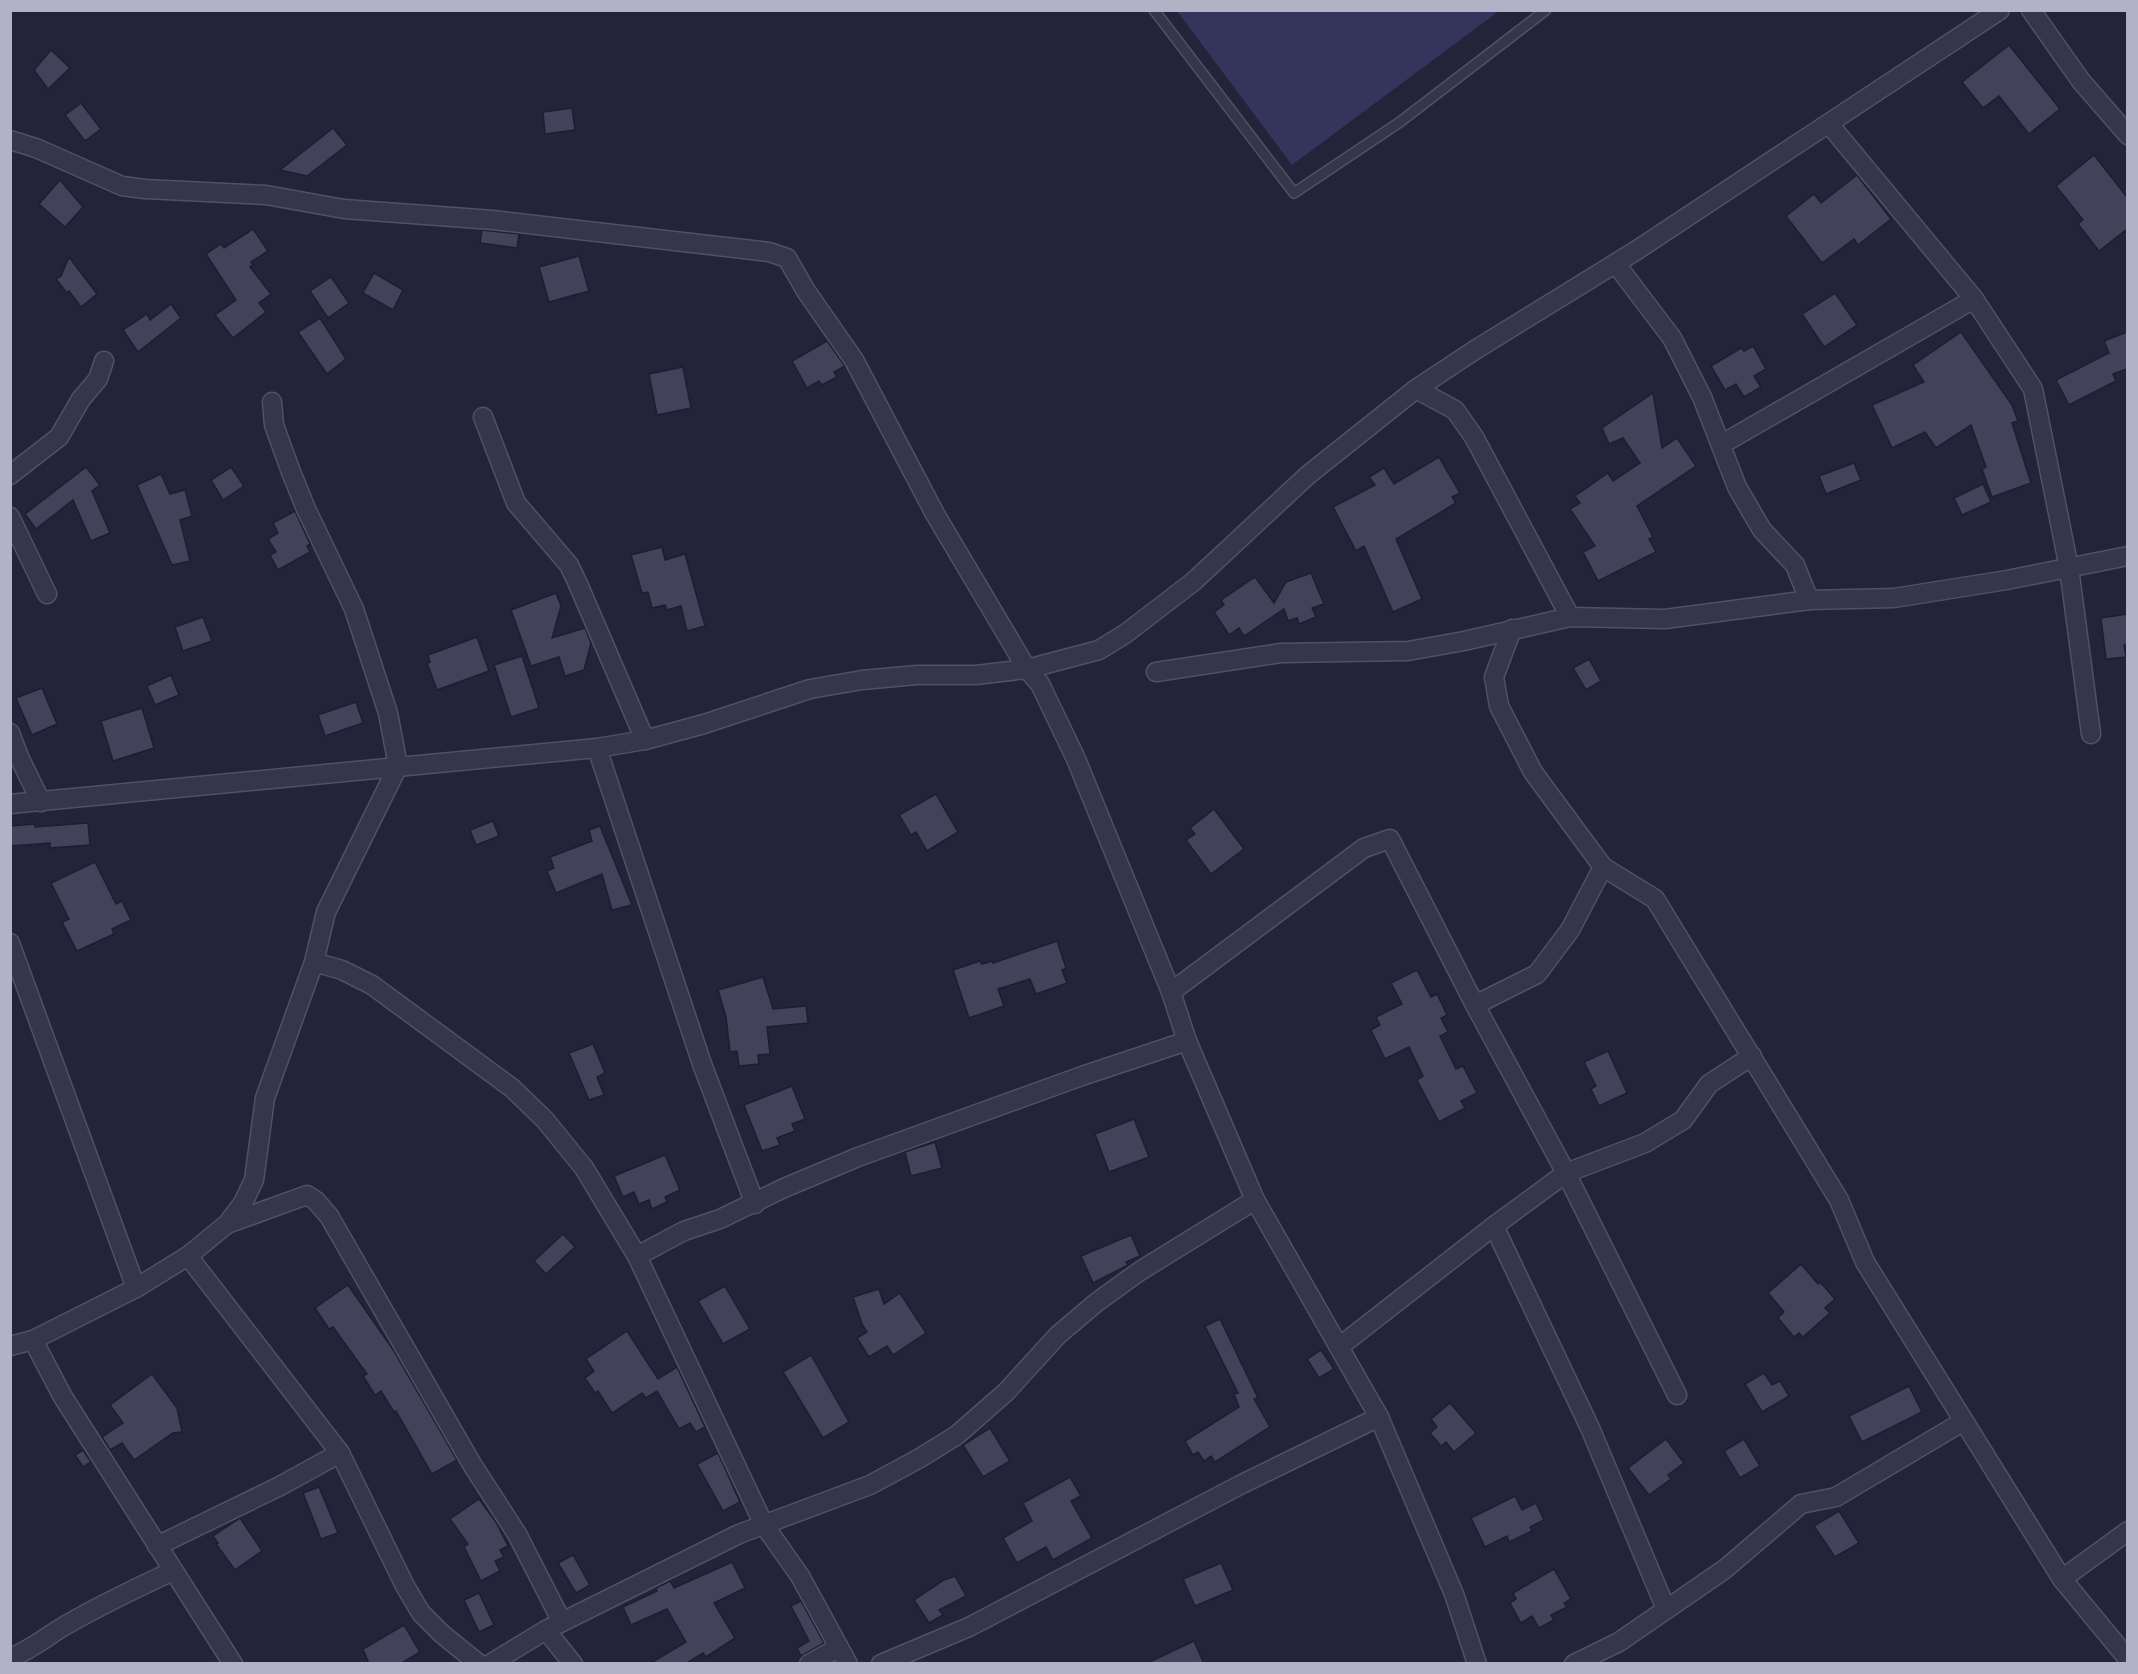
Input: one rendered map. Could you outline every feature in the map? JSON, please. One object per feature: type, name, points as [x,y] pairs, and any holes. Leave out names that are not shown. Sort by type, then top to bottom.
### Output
[{"type":"street","points":[[10,804],[597,748],[645,740],[704,724],[810,689],[862,680],[917,675],[976,675],[1027,669],[1099,650],[1125,634],[1193,582],[1308,475],[1416,390],[1475,350],[1616,264],[2000,10]]},
{"type":"street","points":[[2031,10],[2081,81],[2127,135]]},
{"type":"street","points":[[1829,124],[1974,299],[2033,389],[2069,568],[2091,734]]},
{"type":"street","points":[[10,140],[36,148],[122,186],[266,195],[344,209],[493,220],[769,252],[787,258],[806,291],[854,360],[935,514],[1027,669],[1040,684],[1076,759],[1171,992],[1187,1041],[1255,1200],[1379,1417],[1454,1594],[1478,1664]]},
{"type":"street","points":[[1616,264],[1672,338],[1702,397],[1737,488],[1762,530],[1795,566],[1809,600]]},
{"type":"street","points":[[1722,444],[1974,299]]},
{"type":"street","points":[[10,476],[59,436],[81,399],[98,378],[104,361]]},
{"type":"street","points":[[1416,390],[1455,410],[1474,437],[1570,617]]},
{"type":"street","points":[[10,1346],[33,1340],[136,1288],[188,1256],[227,1224],[243,1203],[254,1180],[266,1098],[314,962],[326,912],[398,766],[388,714],[354,609],[291,472],[274,425],[272,402]]},
{"type":"street","points":[[483,417],[516,504],[569,565],[645,740]]},
{"type":"street","points":[[10,517],[46,594]]},
{"type":"street","points":[[1156,672],[1281,653],[1408,651],[1475,639],[1570,617],[1665,619],[1809,600],[1894,598],[2007,580],[2127,556]]},
{"type":"street","points":[[1512,629],[1494,677],[1499,706],[1533,772],[1603,867],[1655,899],[1839,1200],[1865,1262],[2062,1579],[2127,1659]]},
{"type":"street","points":[[10,734],[41,802]]},
{"type":"street","points":[[597,748],[702,1064],[754,1204]]},
{"type":"street","points":[[1171,992],[1364,848],[1390,839],[1475,1005],[1566,1173],[1677,1395]]},
{"type":"street","points":[[1475,1005],[1537,974],[1570,930],[1603,867]]},
{"type":"street","points":[[10,943],[136,1288]]},
{"type":"street","points":[[314,962],[342,970],[372,985],[512,1088],[545,1120],[584,1167],[637,1256],[764,1525],[800,1576],[843,1656],[809,1664]]},
{"type":"street","points":[[637,1256],[684,1231],[720,1219],[784,1188],[858,1157],[1082,1076],[1187,1041]]},
{"type":"street","points":[[1339,1347],[1566,1173],[1645,1143],[1683,1120],[1709,1084],[1752,1056]]},
{"type":"street","points":[[227,1224],[307,1195],[316,1201],[329,1216],[473,1466],[517,1534],[554,1626],[573,1664]]},
{"type":"street","points":[[490,1664],[554,1626],[739,1534],[870,1485],[957,1435],[1006,1392],[1058,1335],[1097,1302],[1140,1271],[1255,1200]]},
{"type":"street","points":[[1494,1226],[1590,1428],[1666,1609]]},
{"type":"street","points":[[188,1256],[340,1453],[405,1586],[421,1613],[442,1634],[479,1664]]},
{"type":"street","points":[[33,1340],[63,1397],[233,1664]]},
{"type":"street","points":[[881,1664],[969,1627],[1242,1484],[1379,1417]]},
{"type":"street","points":[[1574,1664],[1619,1642],[1740,1557],[1801,1504],[1836,1497],[1964,1421]]},
{"type":"street","points":[[157,1546],[280,1486],[340,1453]]},
{"type":"street","points":[[2062,1579],[2127,1531]]},
{"type":"street","points":[[15,1652],[119,1596],[173,1571]]},
{"type":"lane","points":[[1154,10],[1294,193],[1400,122],[1546,10]]},
{"type":"shaded area","points":[[1177,11],[1499,11],[1292,165]]},
{"type":"building","points":[[2009,45],[2060,109],[2029,134],[1999,96],[1983,108],[1962,82]]},
{"type":"building","points":[[51,50],[70,68],[48,89],[34,70]]},
{"type":"building","points":[[81,103],[101,129],[85,141],[65,115]]},
{"type":"building","points":[[572,108],[575,130],[545,134],[543,112]]},
{"type":"building","points":[[333,128],[347,145],[307,176],[280,170]]},
{"type":"building","points":[[2094,155],[2127,197],[2127,229],[2099,251],[2078,224],[2083,220],[2056,186]]},
{"type":"building","points":[[1857,175],[1891,219],[1858,245],[1854,239],[1822,263],[1786,216],[1814,194],[1821,203]]},
{"type":"building","points":[[60,180],[83,207],[65,227],[39,204]]},
{"type":"building","points":[[253,229],[268,251],[251,262],[253,265],[250,267],[271,294],[259,303],[266,312],[233,338],[215,315],[236,300],[206,254],[221,244],[224,248]]},
{"type":"building","points":[[482,230],[519,234],[517,248],[480,243]]},
{"type":"building","points":[[579,256],[589,291],[549,302],[539,267]]},
{"type":"building","points":[[69,257],[97,294],[81,307],[56,279],[61,276]]},
{"type":"building","points":[[374,273],[403,290],[393,310],[363,293]]},
{"type":"building","points":[[331,277],[349,303],[328,318],[310,291]]},
{"type":"building","points":[[1835,293],[1857,325],[1824,347],[1802,314]]},
{"type":"building","points":[[171,304],[181,318],[138,352],[123,330],[147,314],[150,320]]},
{"type":"building","points":[[320,318],[346,359],[327,374],[298,332]]},
{"type":"building","points":[[1961,332],[2012,405],[2018,421],[2012,423],[2031,483],[1992,497],[1982,469],[1986,467],[1971,425],[1936,448],[1925,432],[1892,448],[1872,405],[1924,382],[1913,365]]},
{"type":"building","points":[[2127,332],[2127,369],[2113,374],[2116,381],[2069,405],[2056,380],[2109,353],[2104,341]]},
{"type":"building","points":[[827,341],[845,366],[834,372],[837,377],[822,385],[819,381],[807,388],[792,361]]},
{"type":"building","points":[[1753,346],[1766,369],[1754,376],[1761,387],[1744,397],[1736,384],[1725,390],[1711,366],[1741,348],[1744,351]]},
{"type":"building","points":[[683,367],[691,408],[657,415],[649,374]]},
{"type":"building","points":[[1653,393],[1662,448],[1677,438],[1696,466],[1637,506],[1653,537],[1649,539],[1656,552],[1598,581],[1583,552],[1595,546],[1570,509],[1580,503],[1575,496],[1608,473],[1613,481],[1640,463],[1623,438],[1609,444],[1602,428]]},
{"type":"building","points":[[1439,457],[1460,493],[1452,497],[1456,503],[1396,539],[1422,599],[1393,612],[1364,546],[1356,551],[1333,507],[1375,485],[1369,477],[1384,468],[1394,484]]},
{"type":"building","points":[[1854,463],[1861,480],[1826,494],[1819,476]]},
{"type":"building","points":[[86,467],[100,485],[92,491],[110,533],[91,541],[73,500],[36,529],[25,514]]},
{"type":"building","points":[[231,467],[244,486],[223,500],[211,480]]},
{"type":"building","points":[[161,474],[170,494],[185,490],[192,516],[180,520],[190,561],[172,565],[137,485]]},
{"type":"building","points":[[1983,484],[1991,502],[1962,515],[1954,498]]},
{"type":"building","points":[[295,511],[310,544],[307,546],[310,552],[278,570],[270,555],[276,552],[268,539],[278,533],[273,523]]},
{"type":"building","points":[[662,547],[665,560],[685,554],[705,626],[687,631],[681,606],[667,610],[665,605],[652,608],[648,592],[642,593],[631,555]]},
{"type":"building","points":[[1311,573],[1324,604],[1312,608],[1316,617],[1299,624],[1297,618],[1288,621],[1284,609],[1244,636],[1239,628],[1229,635],[1214,612],[1224,605],[1221,600],[1255,577],[1274,603],[1286,582]]},
{"type":"building","points":[[556,593],[561,606],[552,638],[585,628],[591,643],[584,670],[565,676],[559,657],[531,666],[511,610]]},
{"type":"building","points":[[2127,614],[2127,645],[2124,645],[2126,657],[2106,659],[2101,618]]},
{"type":"building","points":[[203,617],[212,641],[183,651],[175,627]]},
{"type":"building","points":[[477,637],[489,671],[437,690],[427,663],[430,662],[428,655]]},
{"type":"building","points":[[522,656],[539,708],[511,717],[494,665]]},
{"type":"building","points":[[1589,659],[1601,681],[1586,690],[1573,668]]},
{"type":"building","points":[[171,675],[179,695],[155,705],[147,686]]},
{"type":"building","points":[[42,688],[57,724],[32,735],[16,698]]},
{"type":"building","points":[[356,702],[363,723],[325,736],[318,715]]},
{"type":"building","points":[[142,708],[154,748],[113,761],[101,721]]},
{"type":"building","points":[[936,794],[958,832],[927,851],[916,832],[911,835],[899,815]]},
{"type":"building","points":[[1214,809],[1244,849],[1211,874],[1186,840],[1195,834],[1190,828]]},
{"type":"building","points":[[493,821],[499,836],[476,845],[470,830]]},
{"type":"building","points":[[88,823],[90,845],[50,848],[50,843],[10,846],[10,826],[35,824],[35,827]]},
{"type":"building","points":[[600,826],[632,905],[612,910],[602,874],[556,893],[547,871],[554,868],[550,857],[592,841],[589,830]]},
{"type":"building","points":[[95,862],[116,904],[122,901],[131,920],[112,929],[114,934],[77,951],[62,922],[69,919],[51,883]]},
{"type":"building","points":[[1057,941],[1066,968],[1062,970],[1067,983],[1036,994],[1030,979],[998,989],[1004,1006],[969,1018],[953,970],[980,961],[982,964],[992,961],[993,963]]},
{"type":"building","points":[[1417,970],[1431,997],[1437,994],[1447,1015],[1441,1018],[1448,1032],[1440,1036],[1456,1069],[1463,1066],[1477,1093],[1461,1101],[1465,1108],[1439,1122],[1417,1080],[1423,1076],[1409,1047],[1385,1059],[1371,1030],[1380,1025],[1376,1017],[1402,1004],[1391,983]]},
{"type":"building","points":[[763,977],[773,1009],[806,1006],[808,1023],[767,1027],[770,1054],[758,1055],[759,1064],[739,1066],[737,1051],[730,1052],[726,1017],[718,990]]},
{"type":"building","points":[[593,1044],[605,1073],[597,1077],[604,1095],[589,1100],[569,1053]]},
{"type":"building","points":[[1608,1051],[1627,1093],[1599,1106],[1591,1089],[1596,1086],[1584,1062]]},
{"type":"building","points":[[792,1086],[805,1119],[792,1124],[795,1131],[777,1138],[780,1145],[762,1151],[744,1105]]},
{"type":"building","points":[[1134,1119],[1149,1157],[1109,1172],[1095,1134]]},
{"type":"building","points":[[935,1142],[942,1168],[911,1176],[905,1152]]},
{"type":"building","points":[[665,1155],[680,1190],[665,1197],[667,1202],[652,1209],[649,1200],[639,1204],[634,1192],[623,1197],[614,1176]]},
{"type":"building","points":[[563,1234],[575,1247],[546,1274],[534,1261]]},
{"type":"building","points":[[1131,1235],[1140,1256],[1126,1262],[1128,1265],[1093,1283],[1081,1256]]},
{"type":"building","points":[[1801,1264],[1835,1299],[1825,1308],[1830,1313],[1803,1337],[1799,1333],[1794,1337],[1778,1318],[1784,1312],[1768,1293]]},
{"type":"building","points":[[348,1285],[394,1351],[457,1460],[432,1474],[396,1411],[394,1412],[381,1391],[375,1395],[363,1376],[367,1374],[333,1327],[329,1329],[315,1308]]},
{"type":"building","points":[[725,1286],[750,1329],[723,1344],[698,1301]]},
{"type":"building","points":[[879,1289],[884,1304],[900,1293],[926,1333],[893,1355],[887,1346],[869,1357],[857,1338],[867,1332],[853,1297]]},
{"type":"building","points":[[1220,1319],[1258,1398],[1254,1399],[1270,1427],[1215,1462],[1211,1456],[1204,1461],[1198,1452],[1193,1455],[1185,1441],[1239,1407],[1234,1394],[1238,1393],[1205,1326]]},
{"type":"building","points":[[627,1331],[658,1379],[677,1367],[705,1427],[696,1432],[690,1423],[679,1429],[657,1391],[646,1398],[642,1393],[612,1413],[598,1391],[595,1393],[585,1378],[594,1371],[586,1359]]},
{"type":"building","points":[[1321,1350],[1334,1369],[1319,1378],[1307,1359]]},
{"type":"building","points":[[811,1355],[849,1422],[823,1438],[783,1372]]},
{"type":"building","points":[[1764,1373],[1772,1385],[1780,1381],[1789,1396],[1762,1412],[1745,1384]]},
{"type":"building","points":[[152,1374],[177,1408],[182,1432],[173,1433],[134,1460],[122,1443],[110,1450],[102,1437],[123,1423],[110,1405]]},
{"type":"building","points":[[1909,1386],[1922,1412],[1862,1442],[1849,1416]]},
{"type":"building","points":[[1450,1403],[1476,1433],[1454,1452],[1446,1442],[1441,1446],[1430,1433],[1437,1427],[1431,1419]]},
{"type":"building","points":[[990,1428],[1010,1461],[983,1477],[963,1445]]},
{"type":"building","points":[[1666,1439],[1684,1463],[1668,1475],[1671,1479],[1649,1495],[1628,1468]]},
{"type":"building","points":[[1744,1439],[1760,1466],[1740,1478],[1724,1451]]},
{"type":"building","points":[[83,1450],[91,1462],[83,1467],[75,1455]]},
{"type":"building","points":[[718,1453],[740,1502],[723,1511],[697,1464]]},
{"type":"building","points":[[1070,1477],[1081,1496],[1071,1501],[1092,1538],[1053,1560],[1046,1547],[1017,1563],[1003,1538],[1032,1521],[1023,1503]]},
{"type":"building","points":[[319,1487],[338,1533],[321,1539],[303,1493]]},
{"type":"building","points":[[1515,1496],[1522,1510],[1536,1503],[1544,1520],[1530,1527],[1532,1531],[1509,1542],[1507,1536],[1485,1547],[1471,1518]]},
{"type":"building","points":[[479,1499],[496,1522],[508,1546],[500,1550],[504,1557],[495,1561],[500,1571],[481,1581],[464,1547],[468,1544],[450,1519]]},
{"type":"building","points":[[1839,1511],[1859,1543],[1835,1557],[1814,1526]]},
{"type":"building","points":[[240,1518],[262,1551],[235,1570],[216,1544],[218,1543],[213,1536]]},
{"type":"building","points":[[573,1555],[590,1585],[576,1593],[558,1563]]},
{"type":"building","points":[[732,1562],[745,1588],[714,1603],[735,1638],[706,1657],[703,1653],[685,1664],[649,1664],[686,1642],[667,1609],[631,1625],[623,1607],[657,1591],[656,1588],[670,1581],[674,1588]]},
{"type":"building","points":[[1221,1563],[1233,1590],[1195,1606],[1183,1579]]},
{"type":"building","points":[[1554,1569],[1571,1599],[1564,1603],[1567,1607],[1551,1615],[1554,1620],[1539,1628],[1532,1616],[1521,1623],[1510,1603],[1516,1599],[1513,1593]]},
{"type":"building","points":[[955,1576],[966,1596],[939,1610],[943,1615],[929,1623],[914,1600],[944,1580]]},
{"type":"building","points":[[479,1593],[494,1625],[479,1632],[464,1600]]},
{"type":"building","points":[[801,1601],[824,1643],[801,1656],[797,1648],[809,1641],[791,1606]]},
{"type":"building","points":[[404,1625],[420,1652],[400,1664],[369,1664],[363,1649]]},
{"type":"building","points":[[1194,1641],[1204,1664],[1145,1664]]}]
